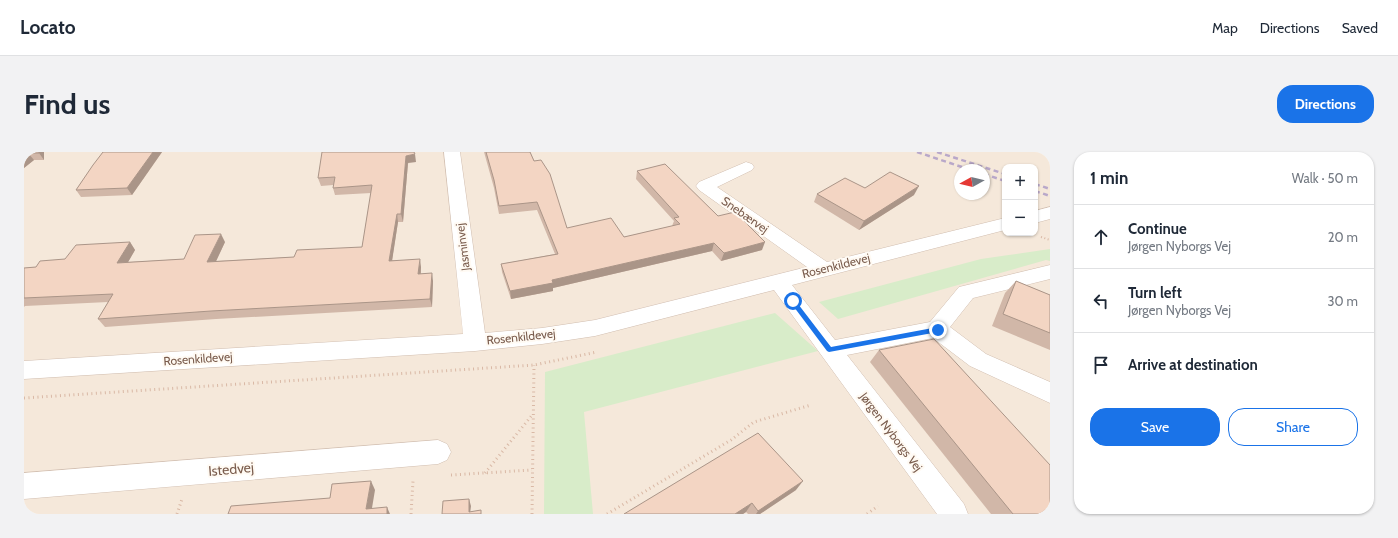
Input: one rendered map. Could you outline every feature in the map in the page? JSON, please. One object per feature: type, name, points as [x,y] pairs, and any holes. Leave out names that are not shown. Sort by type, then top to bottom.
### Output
[{"type":"street","name":"Jasminvej","points":[[452,152],[475,342]]},
{"type":"street","name":"Snebærvej","points":[[746,167],[704,186],[823,269]]},
{"type":"street","points":[[1038,216],[1050,213]]},
{"type":"street","name":"Rosenkildevej","points":[[24,370],[475,342],[542,336],[595,328],[1002,225]]},
{"type":"street","points":[[829,350],[938,330],[966,292],[1050,272]]},
{"type":"street","name":"Jørgen Nyborgs Vej","points":[[778,281],[954,514]]},
{"type":"street","points":[[938,330],[978,360],[1050,393]]},
{"type":"street","name":"Istedvej","points":[[24,486],[426,453]]},
{"type":"path","points":[[532,514],[534,365]]},
{"type":"path","points":[[607,514],[731,440],[754,422],[811,405]]},
{"type":"path","points":[[485,473],[533,414]]},
{"type":"path","points":[[411,514],[426,453],[451,475],[532,470]]},
{"type":"path","points":[[867,514],[878,506]]},
{"type":"shaded area","points":[[24,152],[1050,152],[1050,514],[24,514]]},
{"type":"green space","points":[[1050,249],[1050,261],[1046,260],[838,319],[819,302],[981,259]]},
{"type":"green space","points":[[775,313],[818,351],[584,412],[593,514],[544,514],[545,372]]},
{"type":"building","points":[[24,152],[39,153],[28,153],[24,156]]},
{"type":"building","points":[[103,152],[153,152],[127,188],[76,190]]},
{"type":"building","points":[[322,152],[414,152],[415,154],[406,156],[401,214],[397,214],[389,261],[420,259],[418,274],[432,273],[430,299],[98,319],[113,294],[24,298],[24,268],[36,267],[40,261],[65,259],[76,245],[130,242],[117,263],[184,259],[195,235],[221,234],[207,262],[294,257],[297,250],[362,247],[372,185],[333,188],[335,177],[318,178]]},
{"type":"building","points":[[486,152],[530,152],[534,161],[541,160],[550,174],[567,228],[611,218],[624,237],[680,224],[674,218],[679,217],[637,171],[665,164],[718,216],[735,212],[765,242],[724,253],[714,243],[552,280],[553,283],[510,291],[501,264],[558,254],[537,202],[499,206],[494,180]]},
{"type":"building","points":[[890,172],[919,186],[864,221],[817,194],[845,178],[865,188]]},
{"type":"building","points":[[1016,281],[1050,295],[1050,333],[1003,314]]},
{"type":"building","points":[[934,339],[1050,465],[1050,514],[1013,514],[879,350]]},
{"type":"building","points":[[758,433],[803,481],[758,511],[752,503],[735,514],[624,514]]},
{"type":"building","points":[[371,481],[366,509],[387,507],[387,514],[228,514],[231,506],[330,498],[332,484]]},
{"type":"building","points":[[469,499],[469,512],[481,510],[481,514],[442,514],[443,501]]},
{"type":"railway","points":[[917,152],[954,164]]},
{"type":"railway","points":[[937,152],[1002,173]]},
{"type":"railway","points":[[990,176],[1002,180]]},
{"type":"railway","points":[[1038,185],[1050,189]]},
{"type":"railway","points":[[1038,192],[1050,196]]},
{"type":"route","points":[[793,301],[829,350],[938,330]]}]
